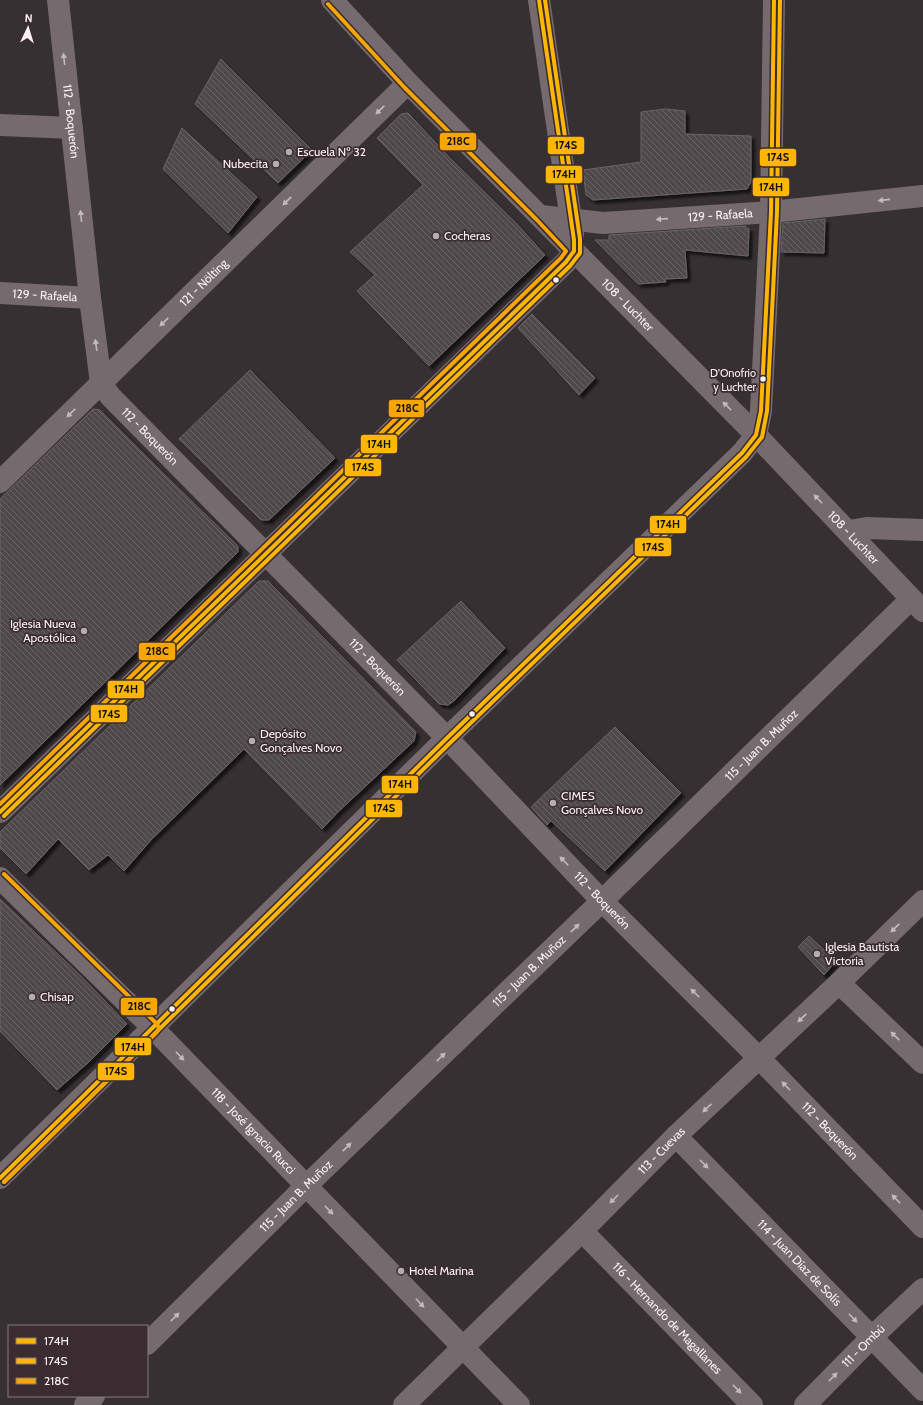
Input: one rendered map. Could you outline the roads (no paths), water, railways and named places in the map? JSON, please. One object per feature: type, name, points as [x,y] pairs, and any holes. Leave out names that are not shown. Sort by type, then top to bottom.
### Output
[{"type":"street","name":"112 - Boquerón","points":[[58,0],[90,298],[101,383],[110,396],[446,738],[602,901],[760,1058],[923,1227]]},
{"type":"street","name":"108 - Luchter","points":[[332,0],[408,83],[756,434],[917,605]]},
{"type":"street","points":[[0,812],[566,262],[574,251],[574,240],[539,0]]},
{"type":"street","points":[[0,1178],[446,738],[742,453],[756,434],[761,411],[771,212],[774,0]]},
{"type":"street","name":"121 - Nölting","points":[[0,482],[408,83]]},
{"type":"street","points":[[0,125],[72,128]]},
{"type":"street","name":"129 - Rafaela","points":[[541,216],[603,223],[771,212],[923,196]]},
{"type":"street","name":"129 - Rafaela","points":[[0,293],[90,298]]},
{"type":"street","points":[[848,531],[867,528],[923,530]]},
{"type":"street","name":"115 - Juan B. Muñoz","points":[[148,1343],[306,1186],[602,901],[917,605]]},
{"type":"street","name":"118 - José Ignacio Rucci","points":[[0,878],[153,1028],[519,1405]]},
{"type":"street","name":"113 - Cuevas","points":[[404,1405],[582,1231],[676,1136],[760,1058],[923,901]]},
{"type":"street","points":[[839,982],[923,1063]]},
{"type":"street","name":"114 - Juan Díaz de Solís","points":[[676,1136],[923,1390]]},
{"type":"street","name":"116 - Hernando de Magallanes","points":[[582,1231],[752,1405]]},
{"type":"street","name":"111 - Ombú","points":[[806,1405],[923,1289]]},
{"type":"street","points":[[85,1405],[93,1397]]},
{"type":"place","name":"Escuela Nº 32","points":[[289,152]]},
{"type":"place","name":"Nubecita","points":[[276,164]]},
{"type":"place","name":"Cocheras","points":[[436,236]]},
{"type":"place","name":"D'Onofrio y Luchter","points":[[763,379]]},
{"type":"place","name":"Iglesia Nueva Apostólica","points":[[84,631]]},
{"type":"place","name":"Depósito Gonçalves Novo","points":[[252,741]]},
{"type":"place","name":"CIMES Gonçalves Novo","points":[[553,803]]},
{"type":"place","name":"Iglesia Bautista Victoria","points":[[817,954]]},
{"type":"place","name":"Chisap","points":[[32,997]]},
{"type":"place","name":"Hotel Marina","points":[[401,1271]]}]
